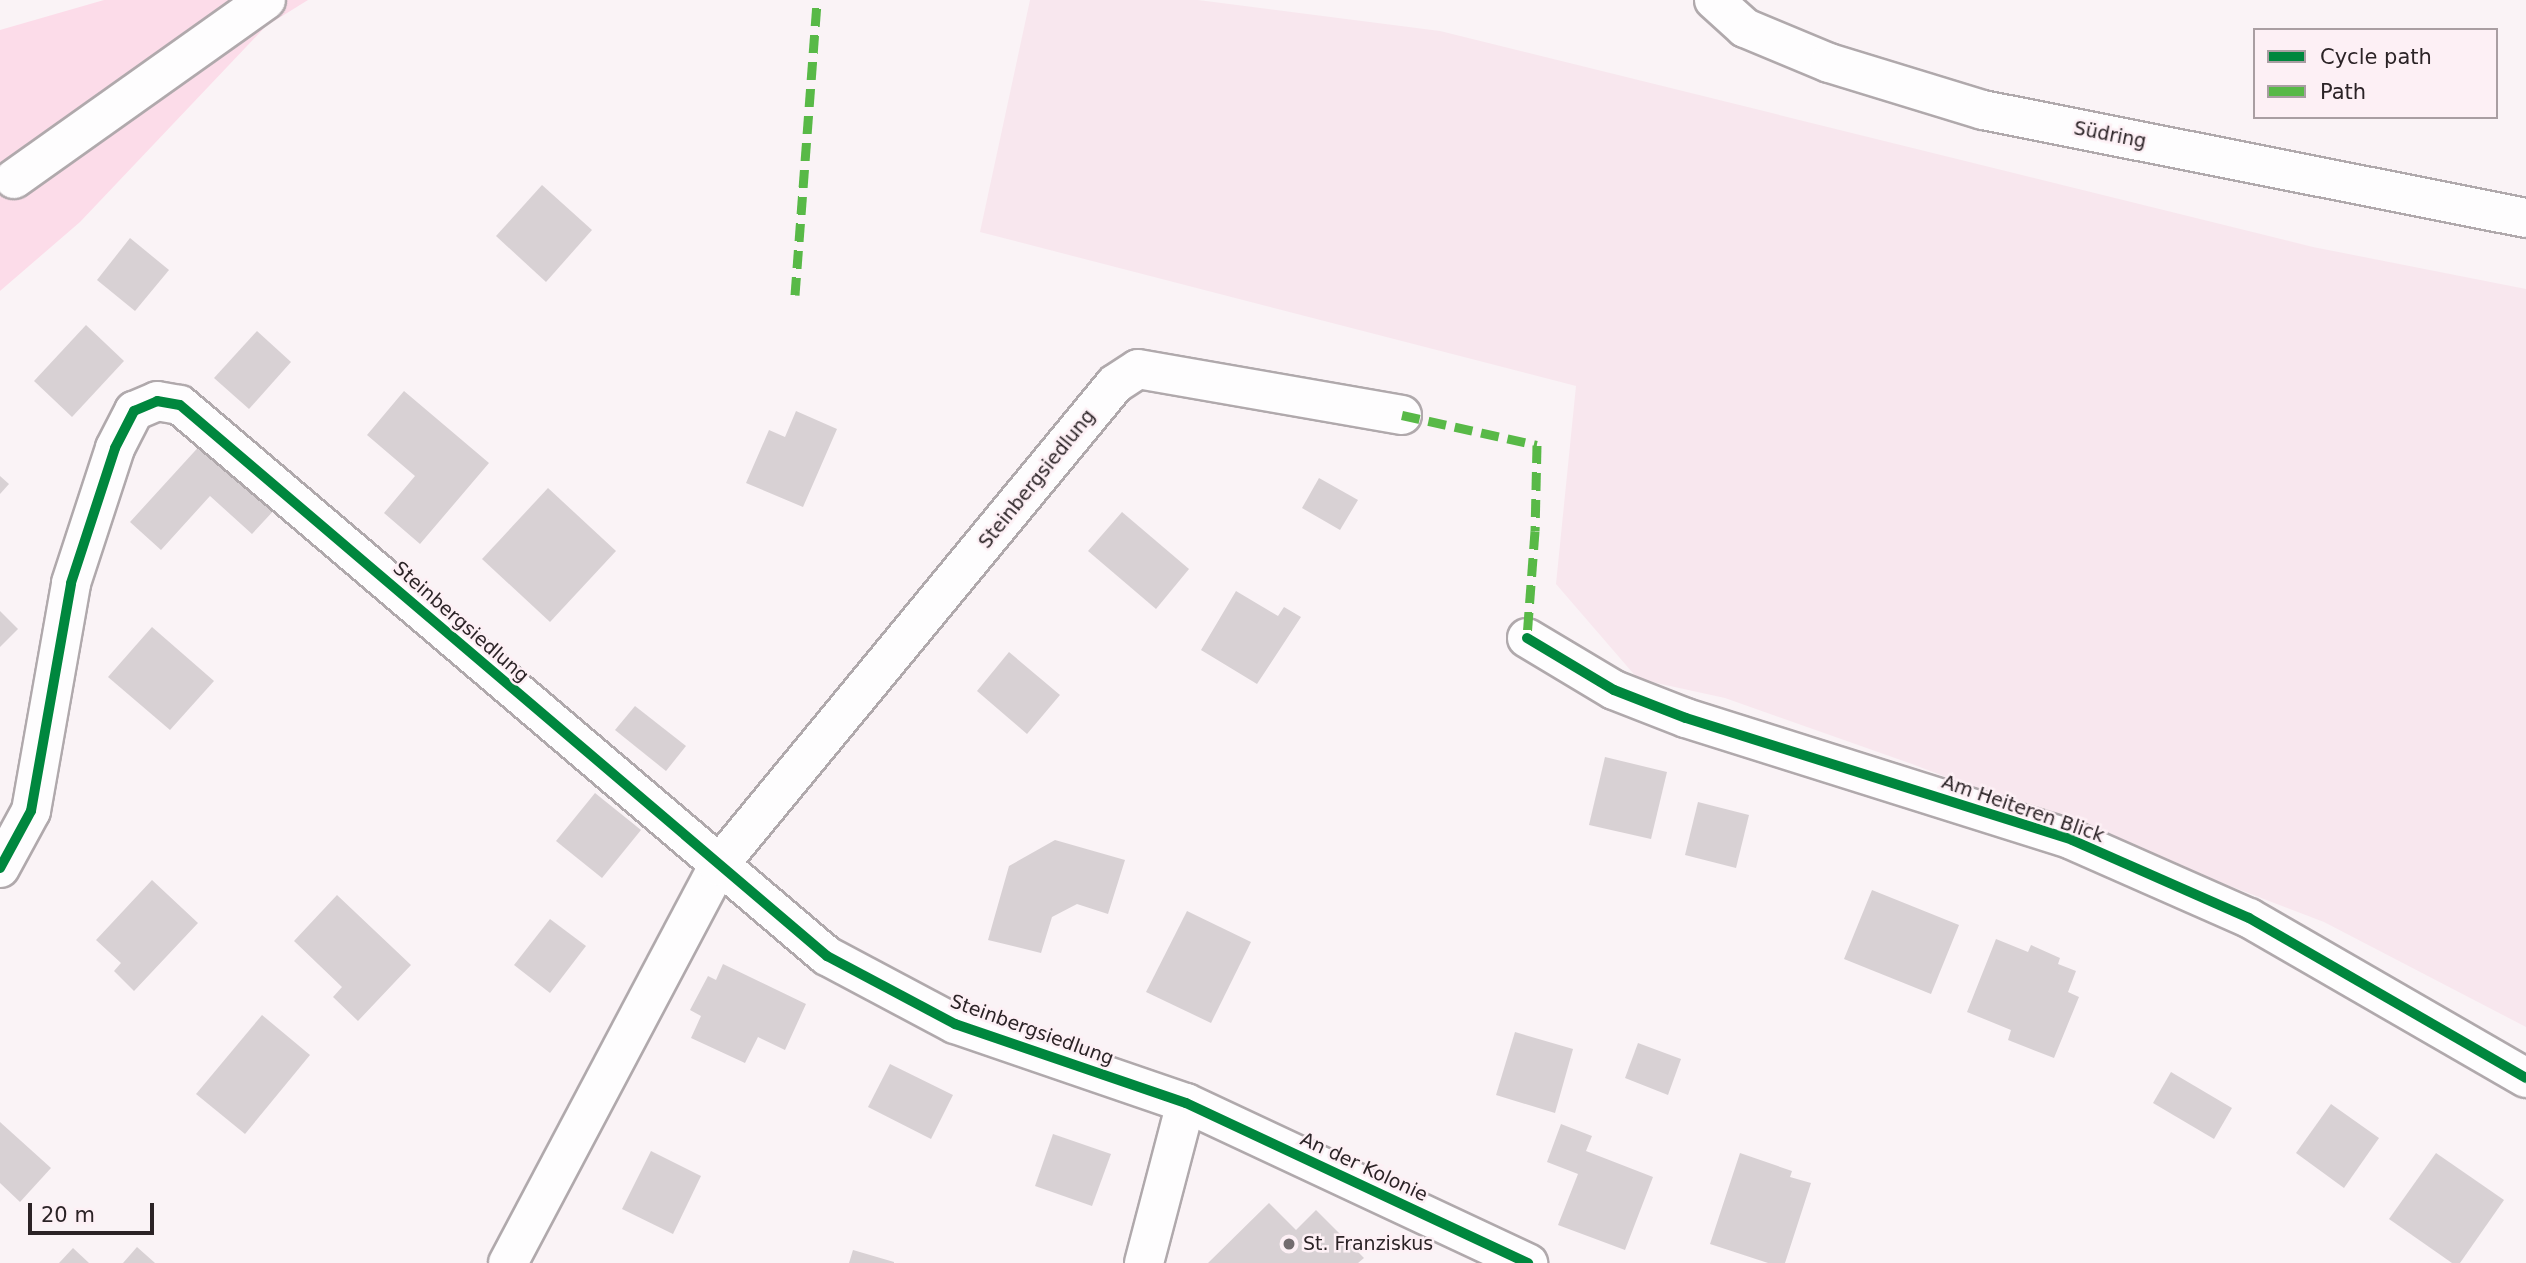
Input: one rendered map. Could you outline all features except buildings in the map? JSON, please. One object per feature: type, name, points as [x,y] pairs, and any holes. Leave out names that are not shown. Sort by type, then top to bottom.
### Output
[{"type":"street","points":[[14,179],[266,0]]},
{"type":"street","name":"Südring","points":[[1714,0],[1745,28],[1829,63],[1983,110],[2526,218]]},
{"type":"street","name":"Steinbergsiedlung","points":[[508,1263],[718,866],[1115,384],[1138,369],[1402,415]]},
{"type":"street","name":"Steinbergsiedlung","points":[[0,868],[31,811],[71,583],[102,484],[134,411],[158,401],[180,405],[827,957],[956,1024],[1186,1103]]},
{"type":"street","name":"Am Heiteren Blick","points":[[1527,638],[1614,690],[1686,718],[2072,840],[2097,851],[2249,918],[2526,1078]]},
{"type":"street","points":[[1144,1263],[1186,1103]]},
{"type":"street","name":"An der Kolonie","points":[[1186,1103],[1528,1263]]},
{"type":"shaded area","points":[[104,0],[308,0],[266,26],[80,222],[0,291],[0,30]]},
{"type":"shaded area","points":[[1030,0],[1198,0],[1440,31],[2313,247],[2526,289],[2526,1027],[2324,922],[1912,764],[1725,698],[1638,679],[1556,584],[1576,386],[980,232]]},
{"type":"marked path","points":[[795,295],[817,0]]},
{"type":"marked path","points":[[1402,415],[1537,445],[1535,531],[1527,638]]},
{"type":"cycle path","points":[[0,868],[31,811],[71,583],[115,448],[134,411],[157,401],[180,405],[827,956],[955,1024],[1186,1103],[1528,1263]]},
{"type":"cycle path","points":[[1527,638],[1614,690],[1686,718],[2072,840],[2249,918],[2526,1078]]},
{"type":"place","name":"St. Franziskus","points":[[1289,1244]]}]
